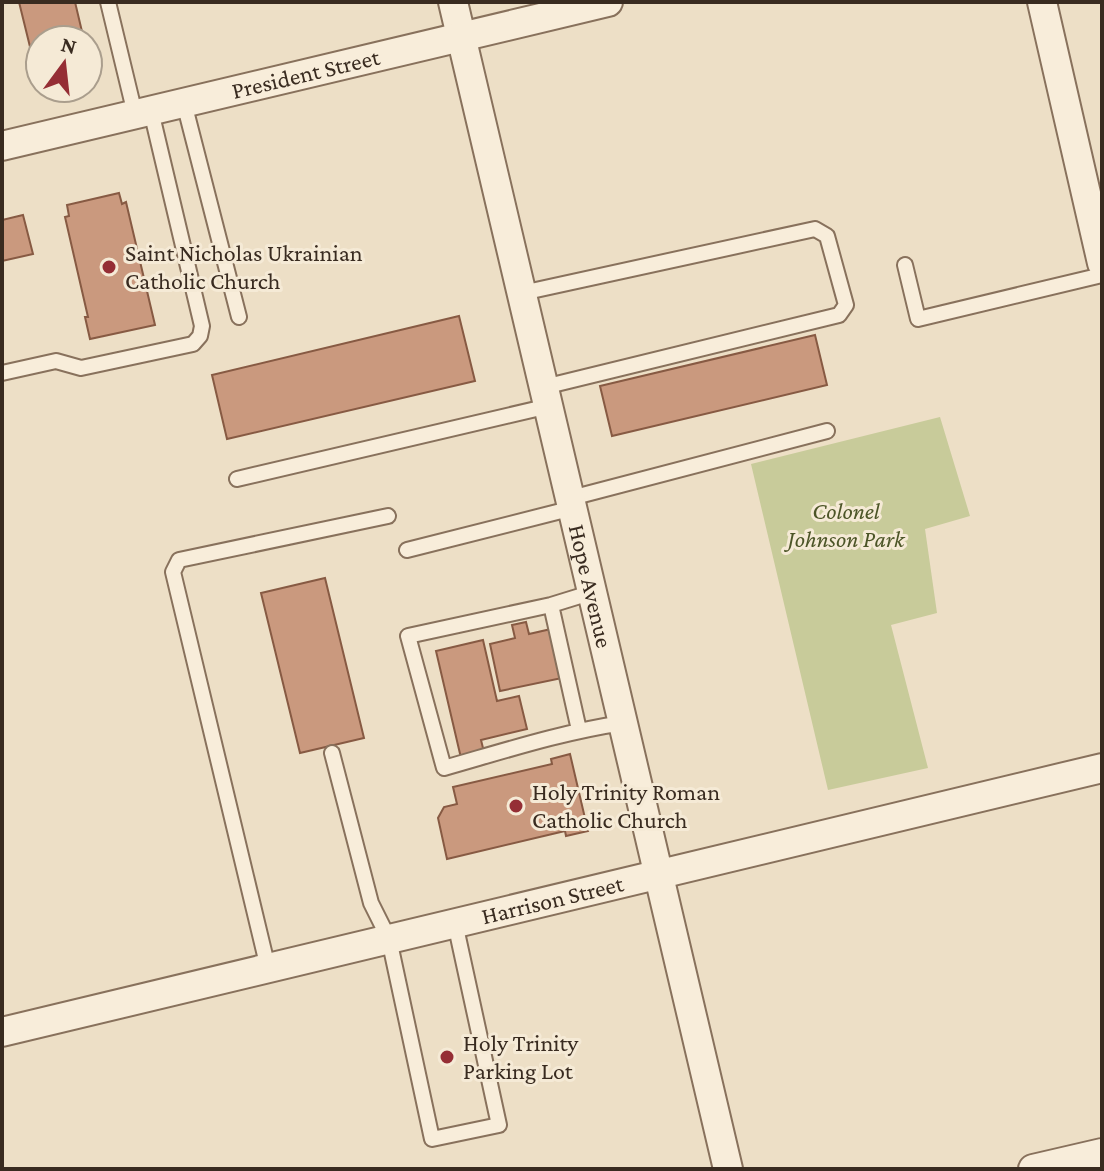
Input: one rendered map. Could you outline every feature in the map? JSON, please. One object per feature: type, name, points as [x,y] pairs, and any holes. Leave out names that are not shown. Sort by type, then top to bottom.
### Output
[{"type":"street","name":"Hope Avenue","points":[[453,2],[728,1169]]},
{"type":"street","name":"President Street","points":[[2,146],[608,2]]},
{"type":"street","points":[[1042,2],[1101,258]]},
{"type":"street","name":"Harrison Street","points":[[2,1032],[1102,768]]},
{"type":"street","points":[[1033,1169],[1102,1153]]},
{"type":"lane","points":[[2,373],[56,361],[81,368],[193,344],[200,336],[202,326],[143,112],[108,2]]},
{"type":"lane","points":[[184,103],[239,317]]},
{"type":"lane","points":[[237,479],[839,315],[846,305],[827,236],[815,229],[522,293]]},
{"type":"lane","points":[[905,265],[918,319],[1101,258]]},
{"type":"lane","points":[[407,550],[827,431]]},
{"type":"lane","points":[[268,968],[173,572],[179,560],[388,516]]},
{"type":"lane","points":[[593,592],[551,605],[408,636],[444,768],[579,730],[623,723]]},
{"type":"lane","points":[[551,605],[579,730]]},
{"type":"lane","points":[[332,753],[371,903],[389,939],[432,1139],[499,1125],[455,923]]},
{"type":"green space","name":"Colonel Johnson Park","points":[[940,417],[970,516],[925,529],[937,613],[891,625],[928,768],[828,790],[751,464]]},
{"type":"building","points":[[19,2],[75,2],[80,24],[24,24]]},
{"type":"building","name":"Saint Nicholas Ukrainian Catholic Church","points":[[119,193],[122,204],[126,202],[155,325],[90,339],[85,317],[88,317],[65,217],[69,216],[67,205]]},
{"type":"building","points":[[23,215],[33,254],[2,261],[2,220]]},
{"type":"building","points":[[459,316],[475,381],[227,439],[212,375]]},
{"type":"building","points":[[815,335],[827,385],[612,436],[600,386]]},
{"type":"building","points":[[325,578],[364,738],[300,753],[261,593]]},
{"type":"building","points":[[526,622],[529,634],[551,629],[562,678],[500,691],[490,644],[515,638],[512,625]]},
{"type":"building","points":[[483,640],[497,701],[519,696],[527,729],[481,740],[484,752],[461,758],[436,651]]},
{"type":"building","name":"Holy Trinity Roman Catholic Church","points":[[570,754],[588,831],[566,836],[565,831],[447,859],[438,818],[444,807],[457,804],[453,787],[552,764],[551,759]]},
{"type":"place","name":"Saint Nicholas Ukrainian Catholic Church","points":[[109,267]]},
{"type":"place","name":"Holy Trinity Roman Catholic Church","points":[[516,806]]},
{"type":"place","name":"Holy Trinity Parking Lot","points":[[447,1057]]}]
